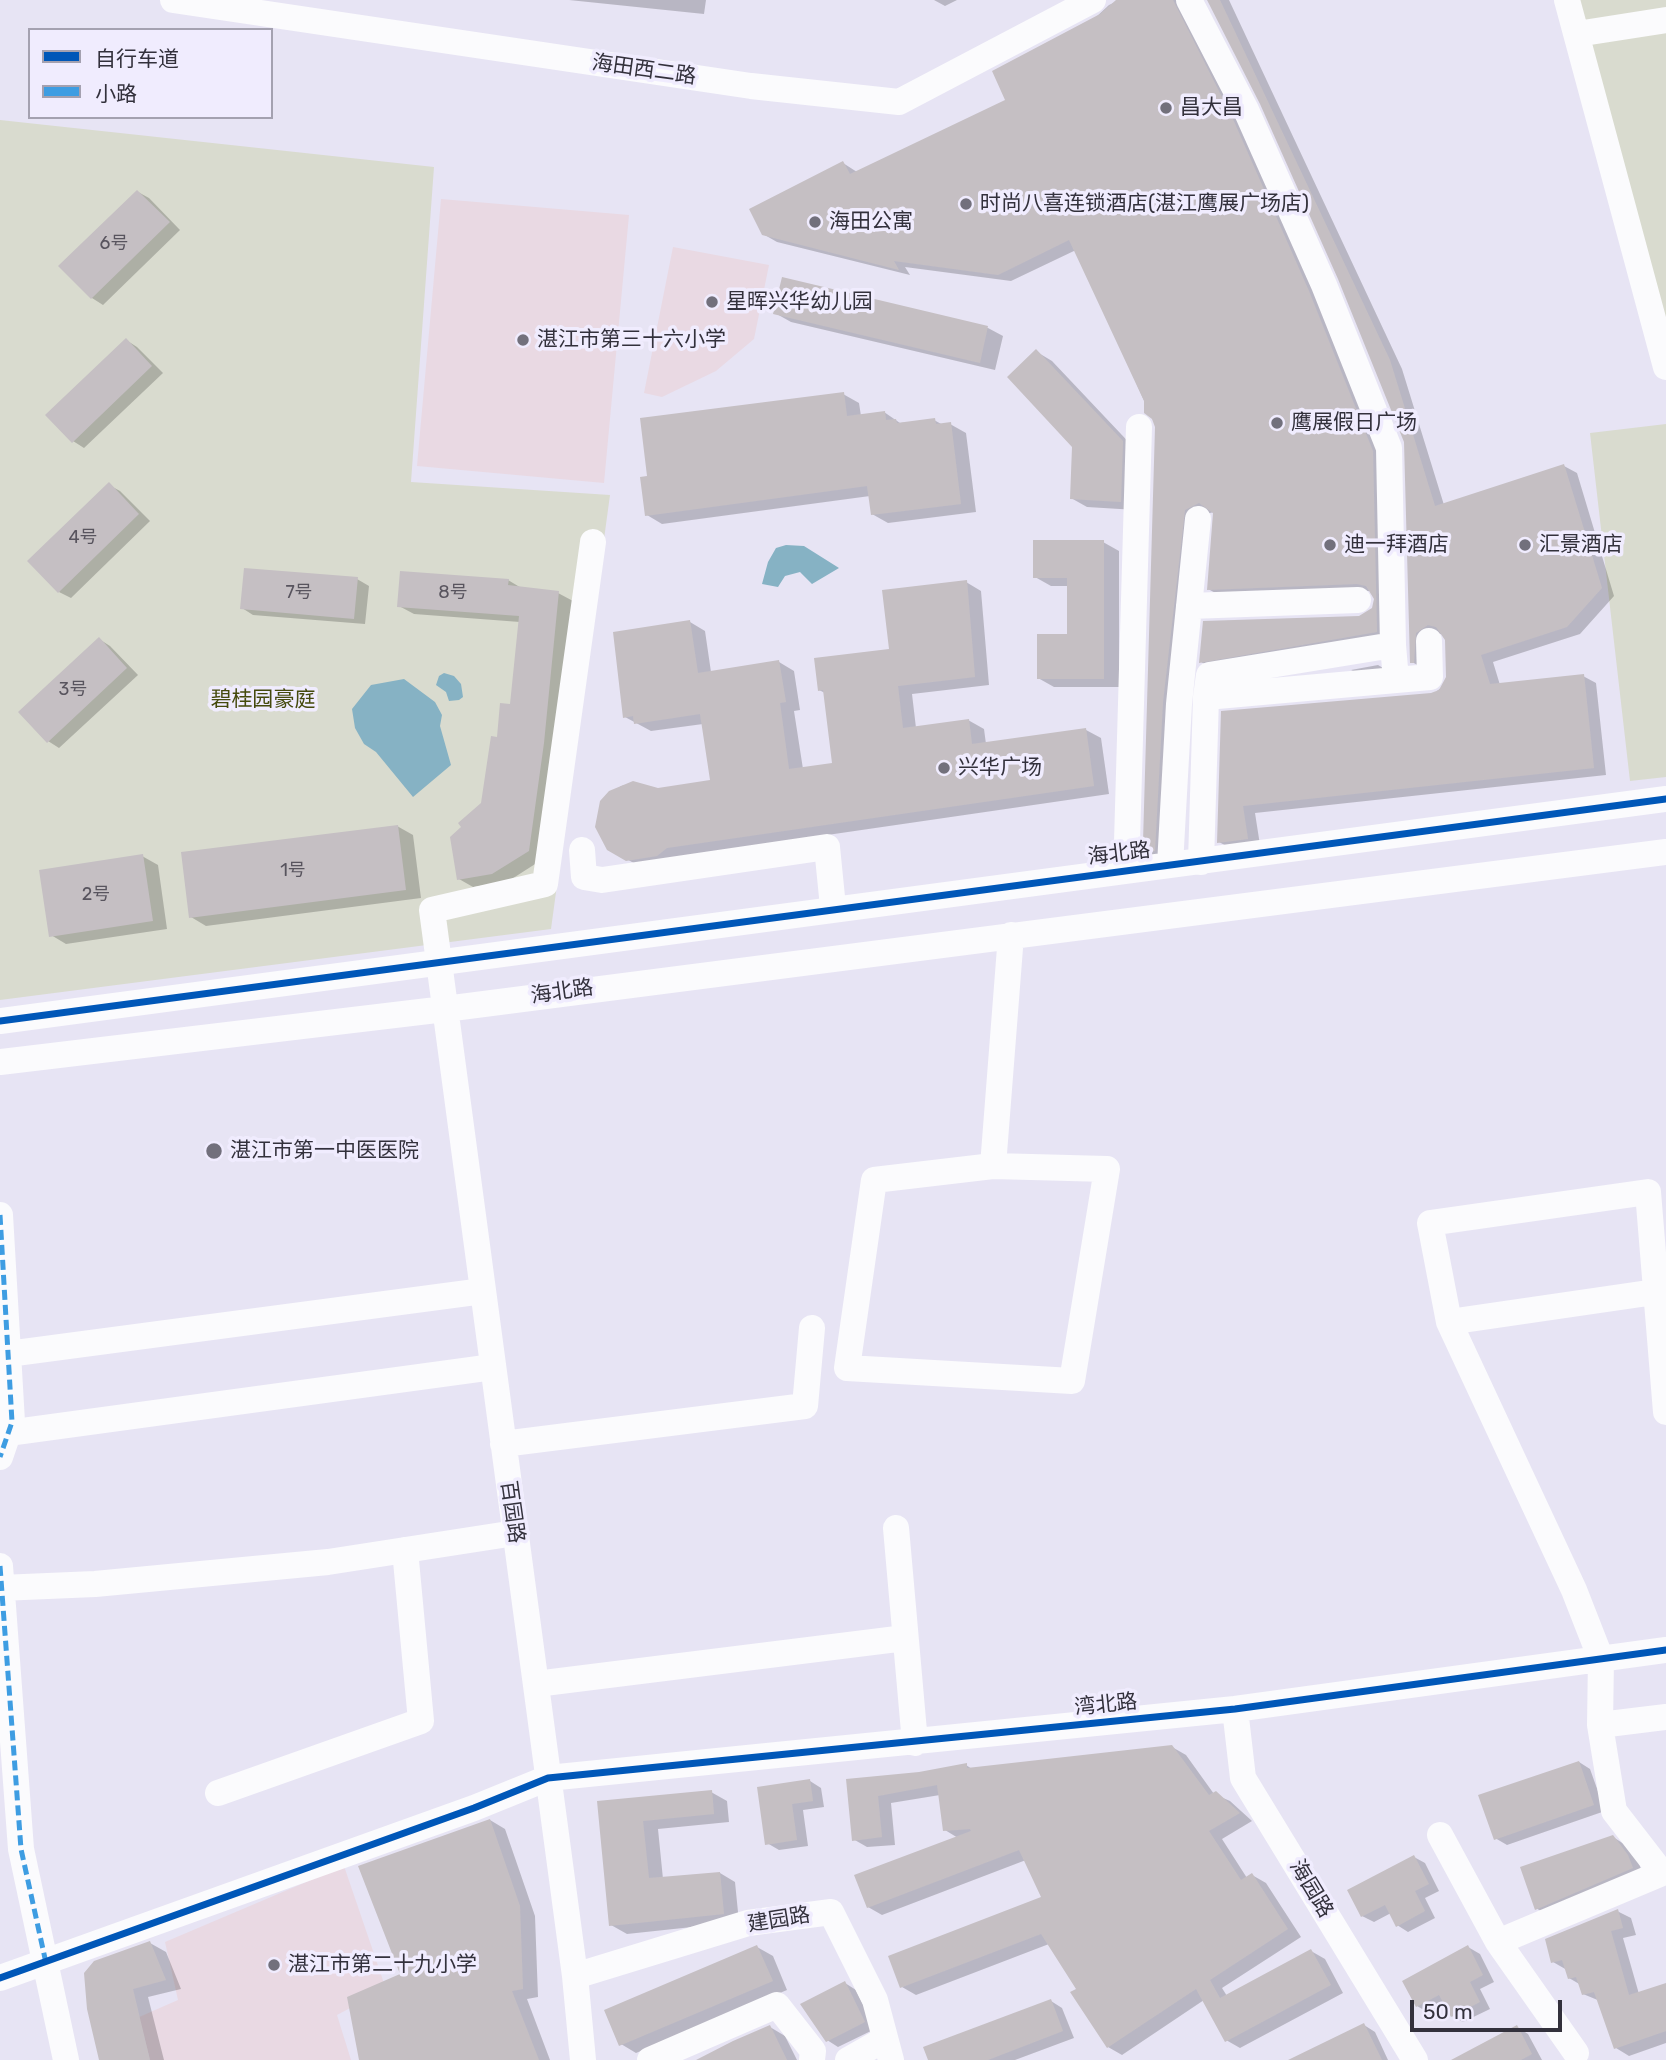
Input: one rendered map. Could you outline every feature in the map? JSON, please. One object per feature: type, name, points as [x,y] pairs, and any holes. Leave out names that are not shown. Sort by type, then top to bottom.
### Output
[{"type":"street","name":"海田西二路","points":[[173,0],[751,86],[899,102],[1093,0]]},
{"type":"street","points":[[1189,0],[1246,110],[1324,285],[1389,449],[1396,680]]},
{"type":"street","points":[[1567,0],[1666,368]]},
{"type":"street","points":[[1577,34],[1666,20]]},
{"type":"street","points":[[1127,870],[1139,427]]},
{"type":"street","points":[[1170,865],[1179,704],[1198,519]]},
{"type":"street","name":"百园路","points":[[583,2060],[575,1976],[432,910],[545,884],[593,542]]},
{"type":"street","points":[[1189,606],[1358,600]]},
{"type":"street","points":[[1206,697],[1430,677],[1429,641]]},
{"type":"street","points":[[1201,862],[1209,675],[1393,645]]},
{"type":"street","points":[[1110,787],[1126,842]]},
{"type":"street","name":"海北路","points":[[0,1021],[438,964],[833,907],[1201,862],[1666,799]]},
{"type":"street","points":[[582,850],[584,877],[602,880],[827,847],[833,907]]},
{"type":"street","name":"海北路","points":[[0,1062],[445,1009],[1666,852]]},
{"type":"street","points":[[993,1166],[1011,935]]},
{"type":"street","points":[[993,1166],[1107,1169],[1072,1381],[847,1368],[874,1180],[993,1166]]},
{"type":"street","points":[[1498,1942],[1664,1872],[1614,1811],[1600,1725],[1601,1659],[1574,1590],[1449,1322],[1430,1223],[1647,1192],[1666,1412]]},
{"type":"street","points":[[0,1216],[12,1422],[4,1445],[493,1367]]},
{"type":"street","points":[[8,1353],[483,1291]]},
{"type":"street","points":[[1449,1322],[1656,1293]]},
{"type":"street","points":[[503,1444],[805,1406],[812,1328]]},
{"type":"street","points":[[896,1528],[915,1743]]},
{"type":"street","points":[[66,2060],[21,1849],[6,1722],[1,1581],[109,1583],[328,1562],[515,1533]]},
{"type":"street","points":[[218,1793],[421,1720],[405,1550]]},
{"type":"street","points":[[536,1684],[905,1637]]},
{"type":"street","name":"湾北路","points":[[0,1978],[548,1778],[1235,1709],[1666,1650]]},
{"type":"street","name":"海园路","points":[[1235,1709],[1243,1778],[1415,2060]]},
{"type":"street","points":[[1600,1725],[1666,1717]]},
{"type":"street","points":[[1440,1835],[1498,1942],[1576,2053]]},
{"type":"street","name":"建园路","points":[[575,1976],[748,1923],[831,1912],[875,2000],[888,2050]]},
{"type":"street","points":[[650,2060],[777,2005],[813,2051],[813,2060]]},
{"type":"street","points":[[848,2060],[888,2050]]},
{"type":"shaded area","name":"湛江市第三十六小学","points":[[441,199],[629,215],[604,483],[417,466]]},
{"type":"shaded area","name":"星晖兴华幼儿园","points":[[673,247],[769,265],[754,339],[716,371],[662,397],[644,393]]},
{"type":"shaded area","name":"湛江市第二十九小学","points":[[344,1866],[386,1989],[337,2015],[351,2060],[150,2060],[139,2017],[178,2000],[165,1942]]},
{"type":"green space","points":[[1571,0],[1666,0],[1666,358]]},
{"type":"green space","name":"碧桂园豪庭","points":[[0,120],[434,167],[411,482],[610,495],[551,929],[0,1000]]},
{"type":"green space","points":[[1666,424],[1666,777],[1630,781],[1590,433]]},
{"type":"water","points":[[786,545],[804,546],[839,568],[812,584],[800,572],[785,576],[778,587],[762,584],[768,562],[776,548]]},
{"type":"water","points":[[444,673],[454,676],[461,684],[463,697],[459,700],[449,701],[446,692],[436,685],[439,676]]},
{"type":"water","points":[[404,679],[435,702],[442,715],[440,726],[451,765],[413,797],[376,752],[364,744],[355,728],[352,709],[371,685]]},
{"type":"building","name":"鹰展假日广场","points":[[1116,0],[1173,0],[1232,117],[1309,291],[1373,451],[1377,632],[1199,663],[1203,621],[1359,616],[1372,608],[1374,599],[1366,586],[1357,584],[1207,590],[1213,513],[1199,503],[1185,510],[1163,702],[1155,851],[1137,854],[1143,842],[1155,427],[1152,419],[1144,413],[1144,401],[1069,240],[998,275],[894,261],[899,270],[762,235],[749,209],[843,161],[850,174],[1005,100],[992,71],[1100,14]]},
{"type":"building","points":[[1207,0],[1220,0],[1390,360],[1435,506],[1564,464],[1602,588],[1567,627],[1481,655],[1490,684],[1584,674],[1594,768],[1243,806],[1248,839],[1217,843],[1221,711],[1431,693],[1439,690],[1446,677],[1445,640],[1436,627],[1428,625],[1416,633],[1414,663],[1410,663],[1404,442],[1338,279],[1260,104]]},
{"type":"building","points":[[137,190],[170,222],[91,299],[58,266]]},
{"type":"building","points":[[782,277],[988,326],[980,363],[773,314]]},
{"type":"building","points":[[126,338],[152,366],[72,443],[45,415]]},
{"type":"building","points":[[1036,349],[1123,441],[1121,502],[1070,499],[1072,447],[1007,377]]},
{"type":"building","points":[[844,392],[847,416],[885,411],[886,420],[896,419],[897,423],[935,418],[936,424],[951,422],[961,504],[871,515],[867,486],[645,516],[640,477],[647,476],[640,418]]},
{"type":"building","points":[[109,482],[139,514],[58,593],[27,561]]},
{"type":"building","points":[[1033,540],[1104,540],[1104,679],[1037,679],[1037,634],[1067,634],[1067,578],[1033,578]]},
{"type":"building","points":[[244,568],[358,577],[354,619],[240,609]]},
{"type":"building","points":[[400,571],[509,579],[508,585],[559,591],[544,743],[529,851],[492,874],[457,880],[450,837],[461,827],[458,823],[481,803],[491,736],[497,737],[500,703],[510,704],[519,616],[397,607]]},
{"type":"building","points":[[967,580],[975,677],[898,686],[903,728],[969,719],[972,744],[1086,728],[1094,786],[667,848],[657,856],[626,861],[607,850],[595,827],[600,801],[609,791],[633,781],[658,788],[710,780],[700,714],[634,724],[633,716],[623,718],[613,632],[690,620],[698,673],[779,660],[786,702],[780,703],[789,769],[832,763],[823,690],[818,691],[814,658],[889,649],[882,590]]},
{"type":"building","points":[[99,637],[127,668],[47,743],[18,712]]},
{"type":"building","points":[[398,825],[406,890],[189,918],[181,852]]},
{"type":"building","points":[[143,854],[153,921],[49,937],[39,870]]},
{"type":"building","points":[[1172,1745],[1209,1795],[1216,1791],[1240,1813],[1209,1831],[1241,1880],[1252,1873],[1288,1929],[1210,1980],[1220,1998],[1311,1949],[1331,1985],[1225,2042],[1196,1989],[1107,2048],[1070,1992],[1076,1989],[1041,1934],[900,1988],[888,1956],[1041,1897],[1019,1850],[867,1908],[854,1875],[971,1831],[943,1831],[937,1785],[878,1796],[882,1837],[852,1841],[846,1779],[919,1772],[967,1763],[967,1768]]},
{"type":"building","points":[[1579,1761],[1594,1805],[1494,1840],[1478,1795]]},
{"type":"building","points":[[810,1779],[813,1801],[792,1804],[797,1840],[765,1845],[757,1787]]},
{"type":"building","points":[[712,1790],[714,1814],[643,1821],[649,1878],[720,1872],[724,1914],[609,1926],[597,1801]]},
{"type":"building","points":[[490,1819],[520,1906],[523,1989],[512,1991],[539,2060],[359,2060],[347,1997],[400,1974],[358,1866]]},
{"type":"building","points":[[1613,1835],[1628,1855],[1633,1868],[1535,1910],[1520,1867]]},
{"type":"building","points":[[1414,1855],[1429,1884],[1415,1891],[1425,1911],[1396,1927],[1385,1905],[1361,1917],[1347,1890]]},
{"type":"building","points":[[1618,1909],[1623,1928],[1611,1931],[1629,1995],[1666,1983],[1666,2031],[1614,2049],[1594,1992],[1582,1995],[1576,1977],[1568,1979],[1562,1960],[1551,1963],[1545,1939]]},
{"type":"building","points":[[150,1941],[166,1980],[133,1989],[150,2060],[99,2060],[87,2009],[84,1973],[94,1961]]},
{"type":"building","points":[[757,1945],[773,1981],[619,2046],[604,2010]]},
{"type":"building","points":[[1468,1945],[1483,1975],[1470,1982],[1480,2002],[1451,2017],[1439,1995],[1416,2007],[1402,1981]]},
{"type":"building","points":[[845,1981],[865,2022],[826,2042],[800,2004]]},
{"type":"building","points":[[1051,1999],[1063,2031],[988,2060],[928,2060],[923,2047]]},
{"type":"building","points":[[1364,2023],[1382,2060],[1288,2060]]},
{"type":"building","points":[[770,2025],[787,2060],[696,2060],[733,2041]]},
{"type":"building","points":[[1517,2025],[1532,2054],[1521,2060],[1451,2060]]},
{"type":"marked path","points":[[0,1215],[12,1422],[0,1457]]},
{"type":"marked path","points":[[0,1566],[21,1849],[46,1963]]},
{"type":"cycle path","points":[[0,1021],[1666,799]]},
{"type":"cycle path","points":[[0,1978],[474,1808],[548,1778],[1235,1709],[1666,1650]]},
{"type":"place","name":"昌大昌","points":[[1166,108]]},
{"type":"place","name":"时尚八喜连锁酒店(湛江鹰展广场店)","points":[[966,204]]},
{"type":"place","name":"海田公寓","points":[[815,222]]},
{"type":"place","name":"星晖兴华幼儿园","points":[[712,302]]},
{"type":"place","name":"湛江市第三十六小学","points":[[523,340]]},
{"type":"place","name":"鹰展假日广场","points":[[1277,423]]},
{"type":"place","name":"迪一拜酒店","points":[[1330,545]]},
{"type":"place","name":"汇景酒店","points":[[1525,545]]},
{"type":"place","name":"兴华广场","points":[[944,768]]},
{"type":"place","name":"湛江市第一中医医院","points":[[214,1151]]},
{"type":"place","name":"湛江市第二十九小学","points":[[274,1965]]}]
